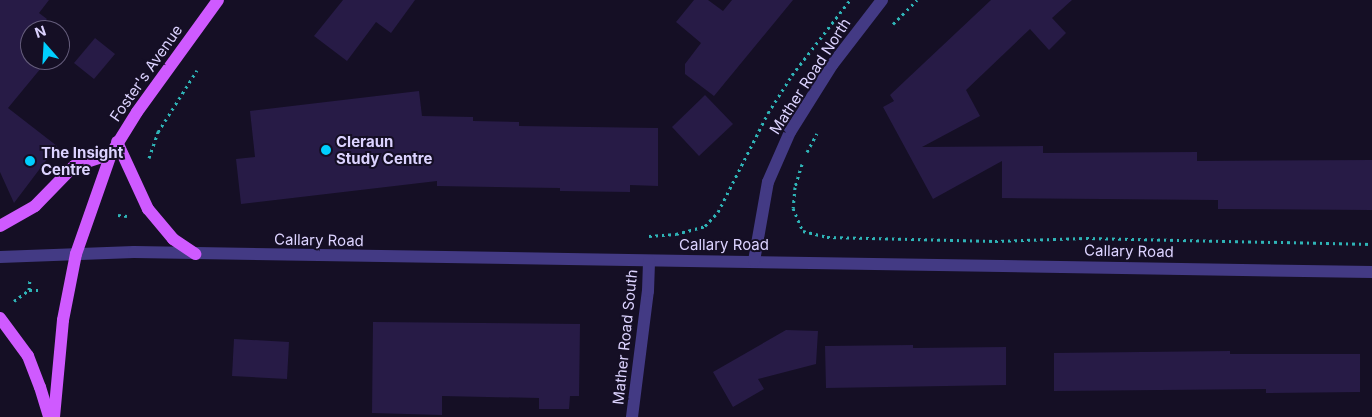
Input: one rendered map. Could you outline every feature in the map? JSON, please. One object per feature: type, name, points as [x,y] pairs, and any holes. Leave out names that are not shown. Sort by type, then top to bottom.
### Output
[{"type":"main road","name":"Foster's Avenue","points":[[54,417],[63,320],[76,254],[110,154],[218,0]]},
{"type":"main road","points":[[117,142],[148,209],[174,239],[195,254]]},
{"type":"main road","points":[[0,226],[35,206],[74,166],[110,154]]},
{"type":"main road","points":[[0,318],[28,356],[40,386],[49,417]]},
{"type":"street","name":"Mather Road North","points":[[754,261],[768,182],[790,132],[832,65],[882,0]]},
{"type":"street","name":"Callary Road","points":[[0,257],[76,254],[195,254],[754,261],[1372,272]]},
{"type":"street","name":"Mather Road South","points":[[632,417],[648,291],[649,261]]},
{"type":"path","points":[[640,237],[676,234],[705,226],[718,212],[766,116],[792,75],[850,0]]},
{"type":"path","points":[[890,27],[917,0]]},
{"type":"path","points":[[148,162],[158,132],[198,68]]},
{"type":"path","points":[[821,127],[803,160],[795,186],[793,208],[804,231],[827,237],[986,241],[1086,238],[1372,244]]},
{"type":"path","points":[[29,290],[30,279]]},
{"type":"path","points":[[13,301],[29,290],[40,290]]},
{"type":"building","points":[[0,0],[49,0],[39,13],[46,20],[20,20],[20,70],[39,70],[8,108],[57,146],[14,203],[0,172]]},
{"type":"building","points":[[343,0],[415,0],[391,33],[376,22],[347,61],[314,36]]},
{"type":"building","points":[[694,0],[708,0],[723,11],[732,0],[793,0],[714,96],[685,74],[685,64],[701,43],[676,22]]},
{"type":"building","points":[[991,0],[1072,0],[1052,18],[1066,33],[1049,50],[1030,29],[966,90],[980,116],[922,147],[1043,146],[1043,153],[1197,152],[1197,161],[1372,160],[1372,210],[1218,209],[1218,200],[1002,198],[1002,161],[933,199],[883,107],[894,101],[890,95]]},
{"type":"building","points":[[95,38],[115,54],[94,79],[74,63]]},
{"type":"building","points":[[419,91],[422,116],[473,117],[473,121],[519,122],[519,126],[658,128],[658,186],[630,185],[630,192],[560,191],[560,188],[437,186],[437,181],[241,204],[236,159],[255,157],[250,111]]},
{"type":"building","points":[[705,95],[733,124],[699,156],[672,127]]},
{"type":"building","points":[[373,322],[580,324],[579,396],[570,396],[569,409],[539,409],[539,398],[442,396],[442,415],[372,413]]},
{"type":"building","points":[[786,330],[818,331],[816,364],[758,379],[764,389],[733,407],[713,372]]},
{"type":"building","points":[[234,339],[289,342],[287,379],[232,376]]},
{"type":"building","points":[[913,345],[913,348],[1006,347],[1006,385],[826,388],[825,346]]},
{"type":"building","points":[[1230,351],[1230,354],[1360,354],[1360,392],[1266,393],[1266,389],[1054,391],[1054,353]]},
{"type":"place","name":"Cleraun Study Centre","points":[[326,150]]},
{"type":"place","name":"The Insight Centre","points":[[30,161]]}]
